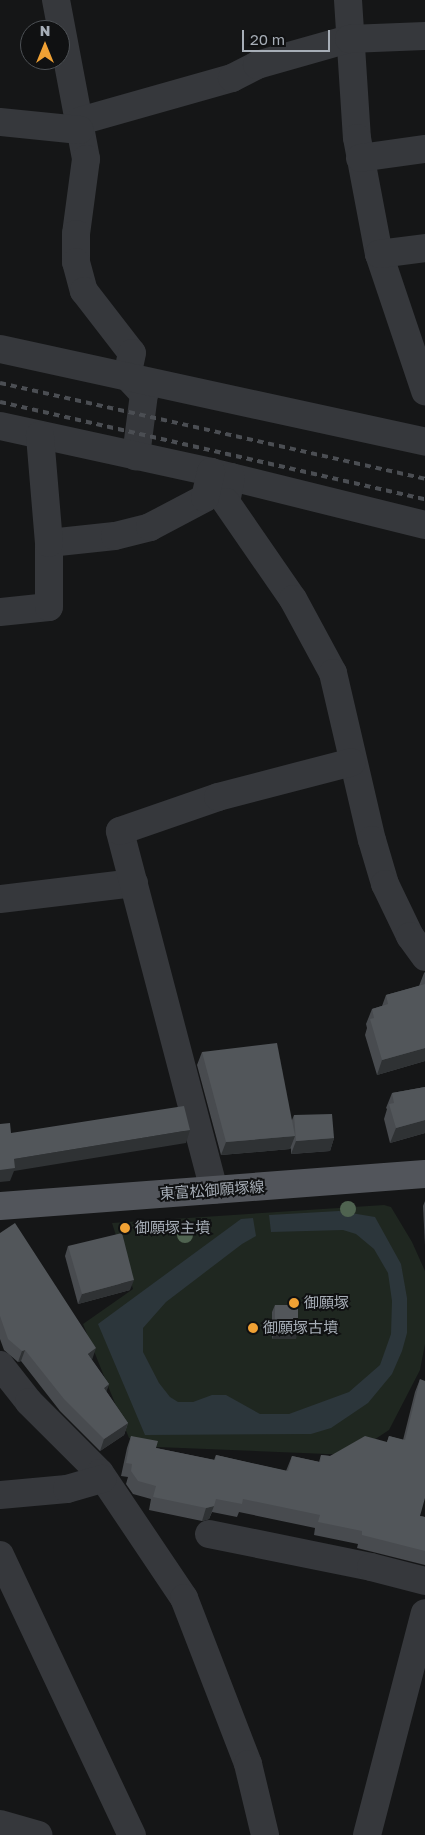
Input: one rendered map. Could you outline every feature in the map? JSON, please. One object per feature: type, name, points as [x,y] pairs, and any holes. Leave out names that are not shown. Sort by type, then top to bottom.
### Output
[{"type":"main road","name":"東富松御願塚線","points":[[0,1206],[425,1174]]},
{"type":"street","points":[[56,0],[86,159],[76,234],[76,262],[84,291],[132,352],[127,376]]},
{"type":"street","points":[[348,0],[360,158],[379,254],[425,391]]},
{"type":"street","points":[[0,122],[80,126],[232,78],[257,65],[350,40],[425,36]]},
{"type":"street","points":[[360,158],[425,149]]},
{"type":"street","points":[[379,254],[425,248]]},
{"type":"street","points":[[0,349],[425,442]]},
{"type":"street","points":[[127,376],[144,394],[136,456]]},
{"type":"street","points":[[0,426],[221,475],[425,525]]},
{"type":"street","points":[[0,612],[49,607],[49,543],[40,435]]},
{"type":"street","points":[[49,543],[115,536],[150,527],[206,498],[221,475]]},
{"type":"street","points":[[221,475],[226,502],[293,599],[333,673],[352,762],[385,884],[410,936],[425,957]]},
{"type":"street","points":[[214,1190],[120,831],[218,797],[352,762]]},
{"type":"street","points":[[0,899],[134,883]]},
{"type":"street","points":[[0,1365],[29,1402],[84,1454],[184,1598],[248,1764],[265,1835]]},
{"type":"street","points":[[0,1495],[48,1492],[103,1479]]},
{"type":"street","points":[[209,1534],[371,1567],[425,1581]]},
{"type":"street","points":[[0,1555],[132,1835]]},
{"type":"street","points":[[367,1835],[425,1613]]},
{"type":"street","points":[[0,1824],[38,1835]]},
{"type":"shaded area","points":[[384,1205],[391,1207],[412,1242],[425,1271],[425,1344],[420,1370],[389,1430],[351,1455],[157,1447],[129,1438],[83,1324],[133,1289],[112,1223]]},
{"type":"shaded area","points":[[339,1211],[375,1217],[401,1264],[407,1298],[407,1333],[402,1351],[392,1374],[368,1403],[331,1428],[311,1434],[145,1435],[98,1324],[241,1219],[253,1218],[256,1236],[242,1244],[166,1302],[143,1328],[143,1352],[159,1383],[170,1397],[178,1402],[193,1402],[212,1395],[226,1395],[260,1414],[289,1414],[349,1392],[380,1365],[391,1334],[392,1301],[388,1273],[374,1249],[356,1234],[343,1230],[271,1232],[269,1215]]},
{"type":"building","points":[[425,984],[425,1048],[382,1060],[370,1019],[374,1018],[372,1009],[388,1004],[386,995]]},
{"type":"building","points":[[277,1043],[295,1136],[226,1142],[202,1052]]},
{"type":"building","points":[[425,1087],[425,1120],[396,1128],[389,1104],[394,1103],[392,1093]]},
{"type":"building","points":[[184,1106],[190,1130],[14,1159],[15,1168],[0,1170],[0,1124],[10,1123],[11,1133]]},
{"type":"building","points":[[332,1114],[334,1138],[296,1141],[294,1115]]},
{"type":"building","points":[[15,1223],[96,1348],[88,1354],[109,1384],[104,1388],[128,1423],[104,1439],[64,1399],[25,1350],[22,1351],[8,1339],[0,1316],[0,1233]]},
{"type":"building","points":[[122,1233],[134,1280],[82,1294],[68,1246]]},
{"type":"building","points":[[275,1305],[298,1305],[298,1332],[275,1332]]},
{"type":"building","points":[[420,1379],[425,1381],[425,1498],[420,1516],[425,1517],[425,1551],[362,1535],[362,1531],[318,1522],[320,1515],[243,1499],[242,1504],[216,1499],[214,1506],[206,1508],[153,1497],[156,1486],[138,1481],[131,1471],[132,1464],[126,1463],[131,1436],[158,1441],[156,1448],[215,1460],[216,1455],[288,1471],[292,1456],[320,1462],[321,1455],[330,1456],[365,1436],[387,1442],[389,1436],[405,1440]]},
{"type":"railway","points":[[0,383],[425,479]]},
{"type":"railway","points":[[0,402],[425,499]]},
{"type":"place","name":"御願塚主墳","points":[[125,1228]]},
{"type":"place","name":"御願塚","points":[[294,1303]]},
{"type":"place","name":"御願塚古墳","points":[[253,1328]]}]
